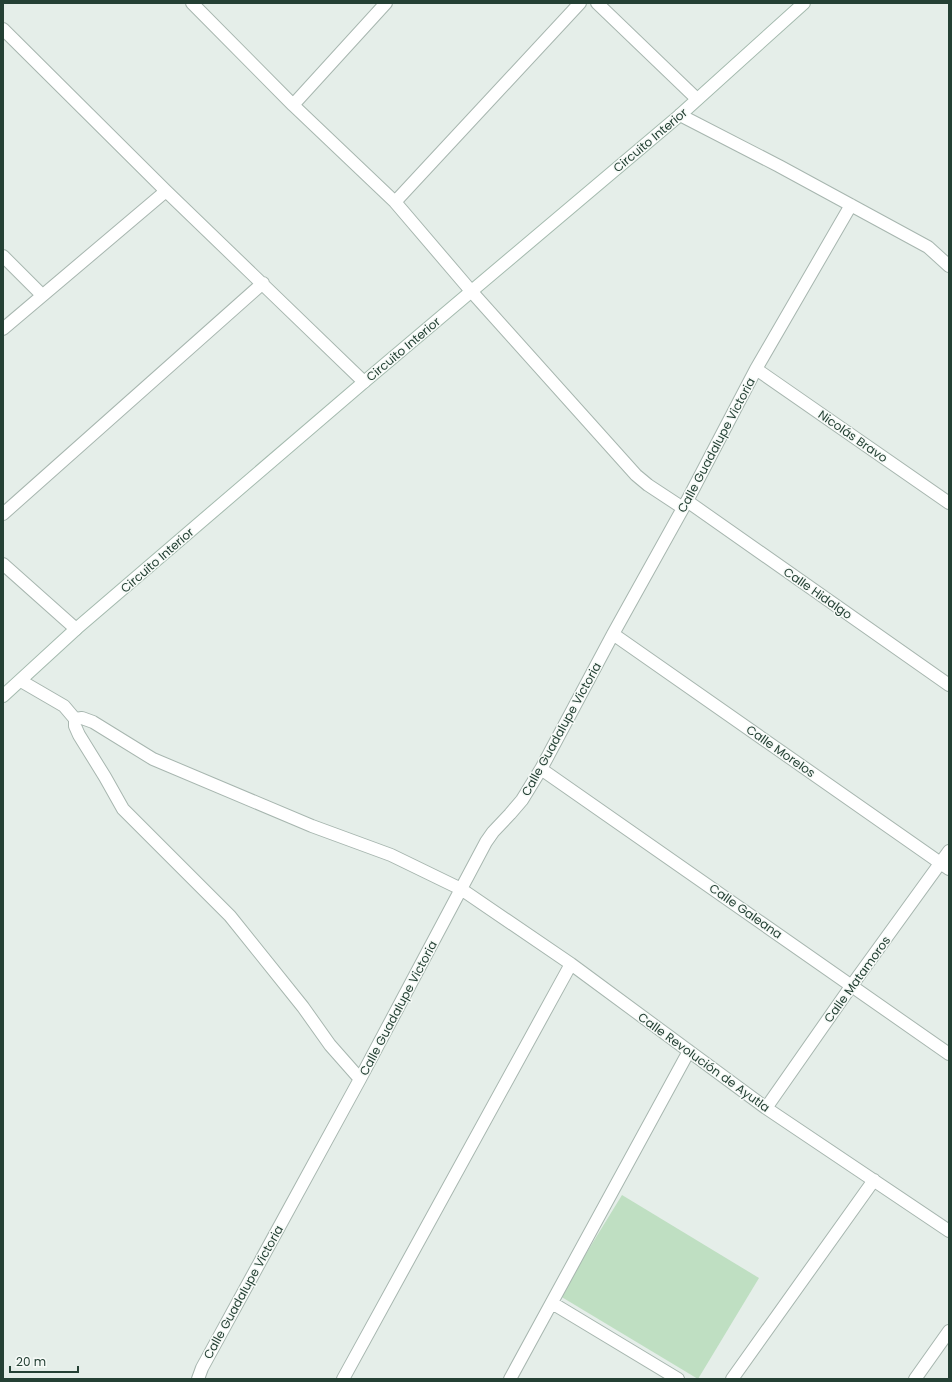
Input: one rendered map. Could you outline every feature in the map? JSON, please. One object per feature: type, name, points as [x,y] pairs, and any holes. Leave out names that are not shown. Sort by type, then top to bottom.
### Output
[{"type":"street","points":[[292,105],[386,3]]},
{"type":"street","points":[[395,202],[580,3]]},
{"type":"street","points":[[597,3],[698,99]]},
{"type":"street","name":"Circuito Interior","points":[[3,696],[76,629],[364,382],[680,115],[804,3]]},
{"type":"street","name":"Calle Hidalgo","points":[[196,4],[292,105],[395,202],[471,291],[636,475],[648,486],[685,504],[949,685]]},
{"type":"street","points":[[3,29],[166,191],[364,382]]},
{"type":"street","points":[[680,115],[780,166],[928,247],[949,266]]},
{"type":"street","points":[[3,329],[166,191]]},
{"type":"street","name":"Calle Guadalupe Victoria","points":[[198,1378],[202,1368],[360,1079],[461,889],[493,832],[522,800],[542,769],[756,369],[851,204]]},
{"type":"street","points":[[3,256],[42,295]]},
{"type":"street","points":[[3,514],[263,283]]},
{"type":"street","name":"Nicolás Bravo","points":[[756,369],[949,503]]},
{"type":"street","points":[[3,564],[76,629]]},
{"type":"street","name":"Calle Morelos","points":[[614,634],[945,866]]},
{"type":"street","points":[[21,681],[64,706],[74,719],[79,735],[123,809],[230,916],[303,1007],[330,1045],[360,1079]]},
{"type":"street","name":"Calle Revolución de Ayutla","points":[[74,719],[82,718],[93,722],[153,759],[312,826],[391,855],[461,889],[571,964],[766,1108],[949,1231]]},
{"type":"street","name":"Calle Galeana","points":[[542,769],[949,1054]]},
{"type":"street","name":"Calle Matamoros","points":[[766,1108],[852,985],[945,866],[949,851]]},
{"type":"street","points":[[344,1379],[571,964]]},
{"type":"street","points":[[510,1379],[688,1051]]},
{"type":"street","points":[[732,1379],[874,1180]]},
{"type":"street","points":[[552,1302],[678,1379]]},
{"type":"street","points":[[915,1379],[949,1331]]},
{"type":"green space","points":[[622,1195],[759,1278],[698,1379],[560,1296]]}]
